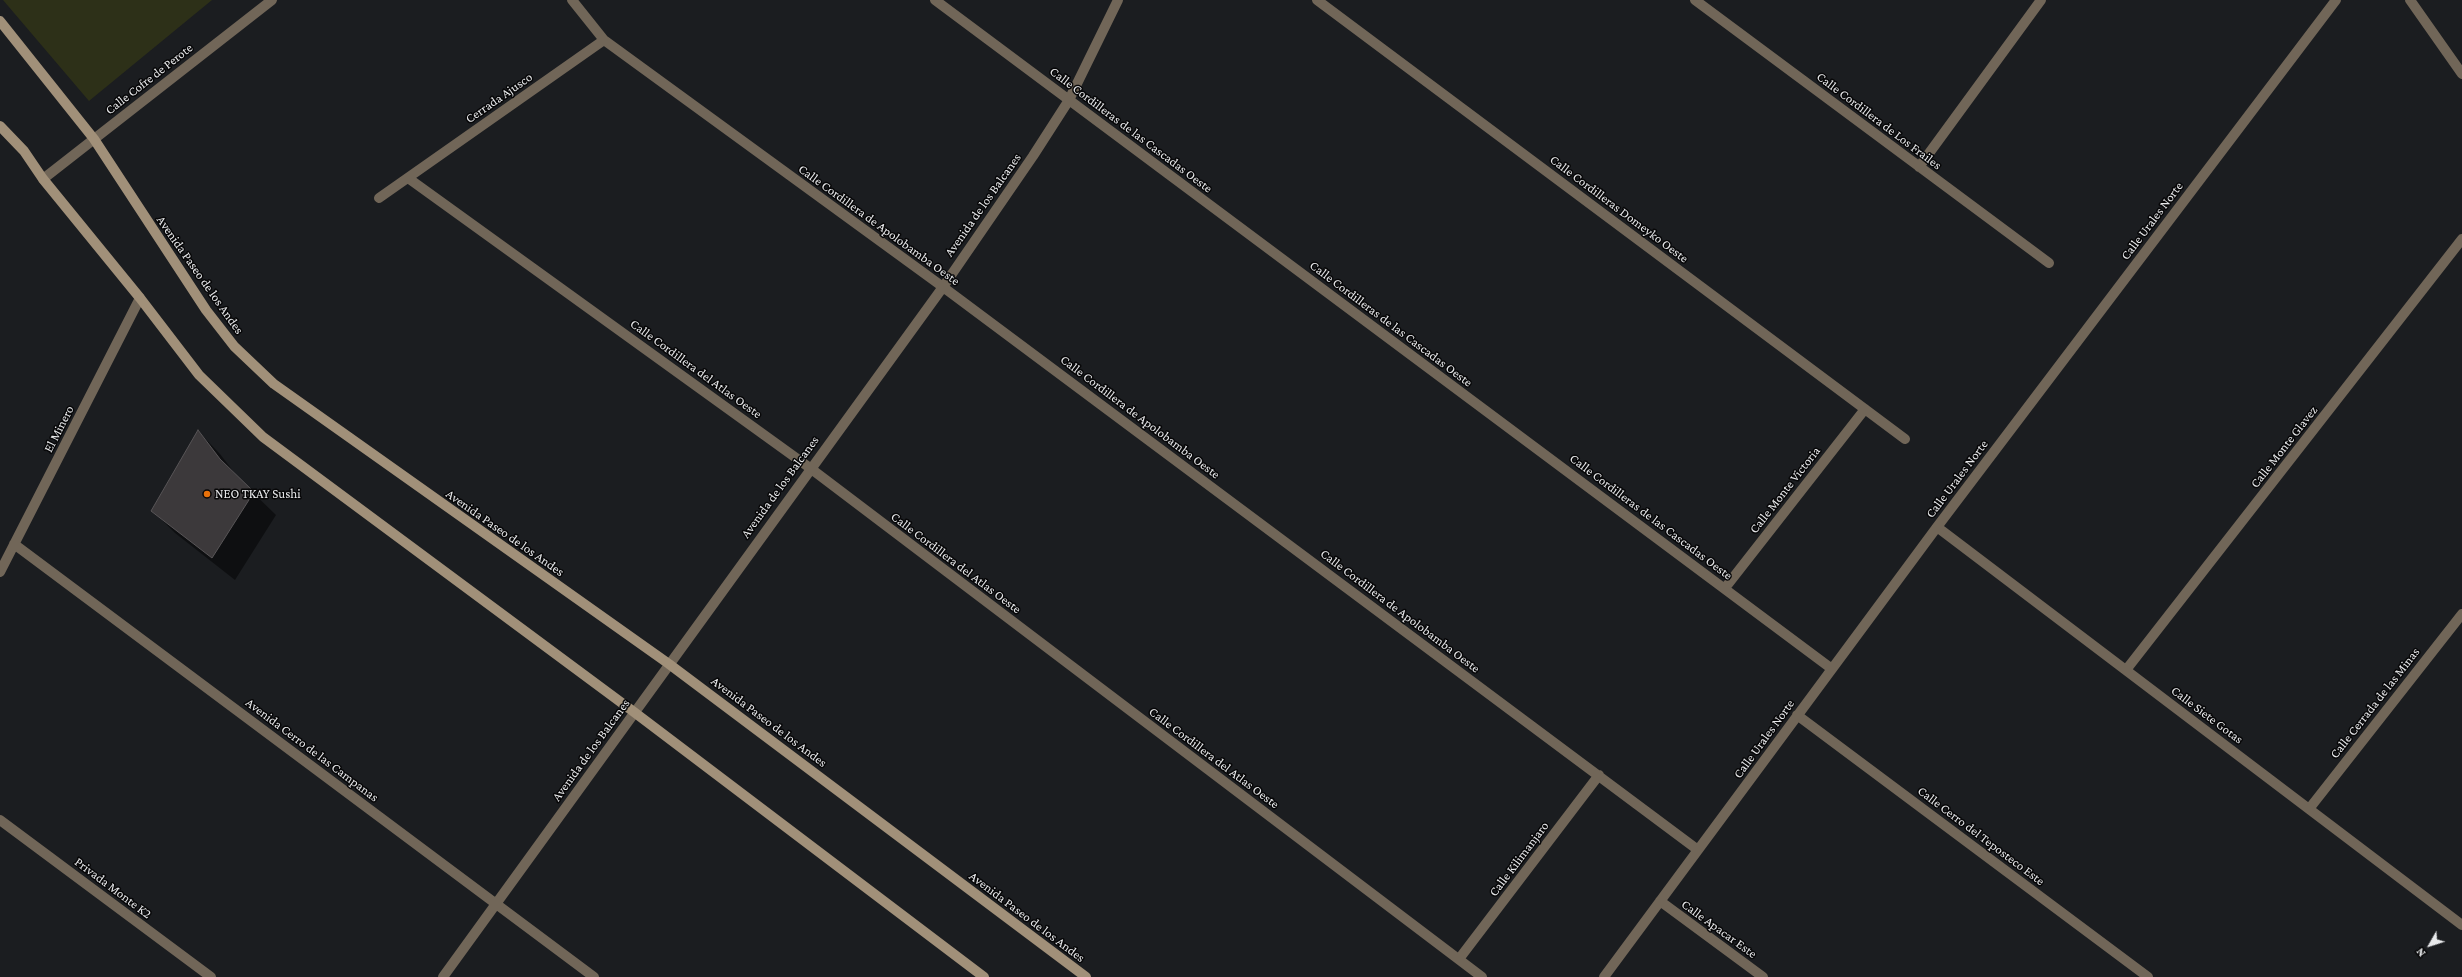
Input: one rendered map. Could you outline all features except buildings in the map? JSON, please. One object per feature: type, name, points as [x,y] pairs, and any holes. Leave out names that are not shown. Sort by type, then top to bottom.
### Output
[{"type":"street","name":"Calle Cofre de Perote","points":[[43,179],[272,0]]},
{"type":"street","name":"Calle Cordillera de Apolobamba Oeste","points":[[572,0],[604,40],[943,287],[1600,775],[1698,850]]},
{"type":"street","name":"Calle Cordilleras de las Cascadas Oeste","points":[[935,0],[1832,669]]},
{"type":"street","name":"Avenida de los Balcanes","points":[[443,977],[810,468],[943,287],[1033,156],[1069,100],[1118,0]]},
{"type":"street","name":"Calle Cordilleras Domeyko Oeste","points":[[1317,0],[1905,439]]},
{"type":"street","name":"Calle Cordillera de Los Frailes","points":[[1695,0],[1919,168],[2049,263]]},
{"type":"street","points":[[1919,168],[2041,0]]},
{"type":"street","name":"Calle Urales Norte","points":[[1604,977],[1937,527],[2336,0]]},
{"type":"street","points":[[2410,0],[2462,74]]},
{"type":"street","name":"Avenida Paseo de los Andes","points":[[0,21],[94,139],[206,310],[234,346],[274,384],[669,664],[1086,977]]},
{"type":"street","name":"Cerrada Ajusco","points":[[379,198],[604,40]]},
{"type":"street","points":[[0,126],[24,151],[43,179],[140,298],[199,376],[264,437],[634,712],[984,977]]},
{"type":"street","name":"Calle Cordillera del Atlas Oeste","points":[[408,178],[810,468],[1482,977]]},
{"type":"street","name":"Calle Monte Glavez","points":[[2126,670],[2462,239]]},
{"type":"street","name":"El Minero","points":[[0,572],[140,298]]},
{"type":"street","name":"Calle Monte Victoria","points":[[1725,588],[1865,409]]},
{"type":"street","name":"Calle Siete Gotas","points":[[1937,527],[2462,924]]},
{"type":"street","name":"Avenida Cerro de las Campanas","points":[[14,544],[594,977]]},
{"type":"street","name":"Calle Cerrada de las Minas","points":[[2309,809],[2462,614]]},
{"type":"street","name":"Calle Cerro del Teposteco Este","points":[[1797,715],[2148,977]]},
{"type":"street","name":"Calle Kilimanjaro","points":[[1459,959],[1600,775]]},
{"type":"street","name":"Privada Monte K2","points":[[0,820],[211,977]]},
{"type":"street","name":"Calle Apacar Este","points":[[1660,901],[1763,977]]},
{"type":"green space","points":[[3,0],[212,0],[89,101]]},
{"type":"place","name":"NEO TKAY Sushi","points":[[207,494]]}]
